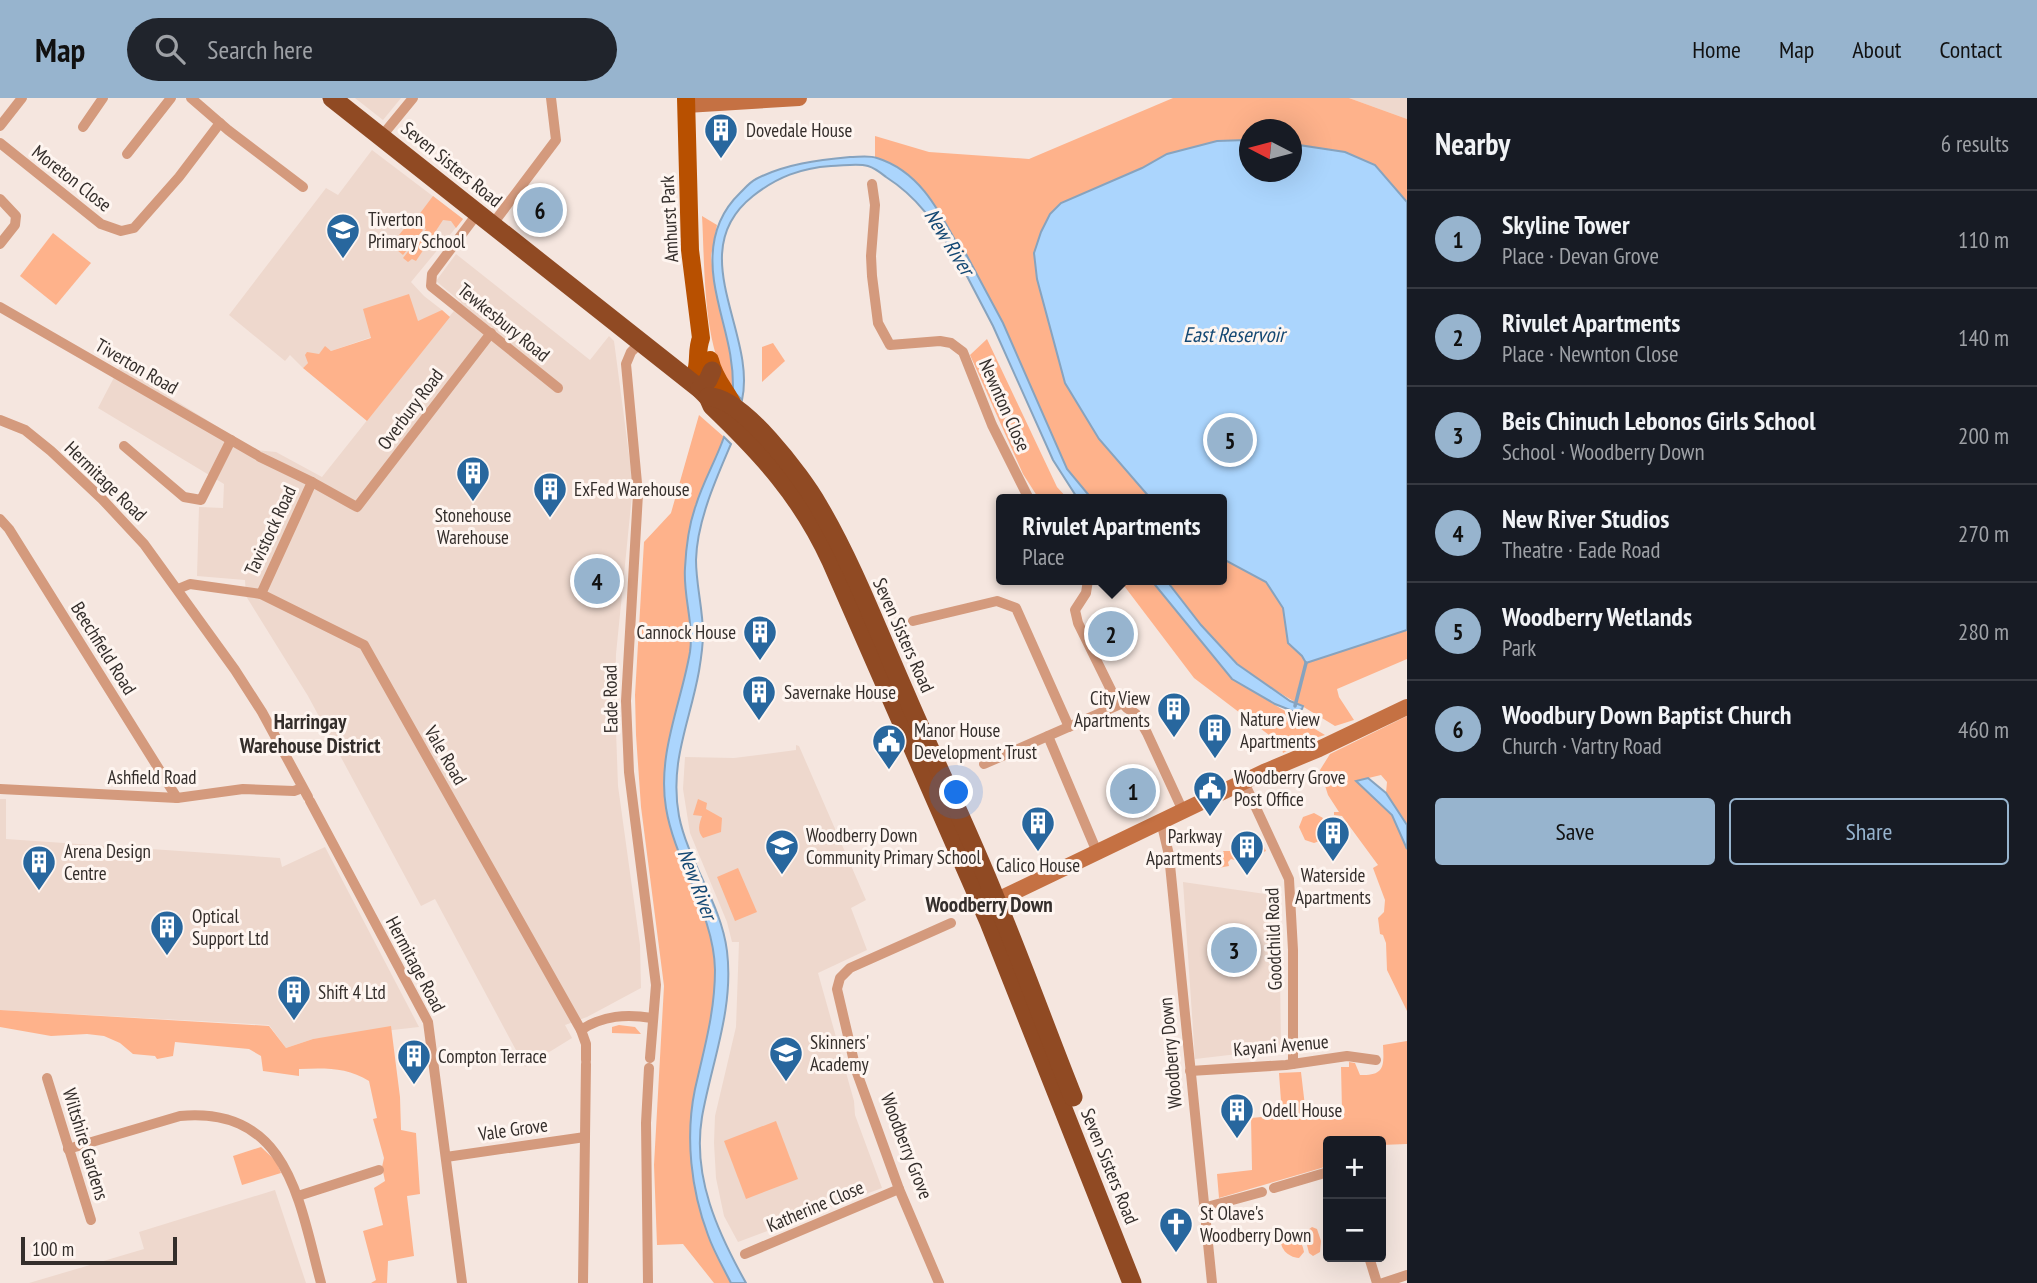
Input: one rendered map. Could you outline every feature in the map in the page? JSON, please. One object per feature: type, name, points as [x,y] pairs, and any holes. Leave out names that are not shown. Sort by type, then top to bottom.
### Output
[{"type":"highway","name":"Seven Sisters Road","points":[[332,98],[381,136],[479,221],[700,390],[712,406],[779,475],[817,530],[989,903],[1132,1283]]},
{"type":"highway","points":[[700,390],[712,371]]},
{"type":"highway","name":"Seven Sisters Road","points":[[700,390],[734,407],[795,468],[824,516],[854,576],[1145,1283]]},
{"type":"main road","name":"Amhurst Park","points":[[686,102],[690,250],[701,338],[698,346],[700,390]]},
{"type":"main road","name":"Amhurst Park","points":[[701,338],[707,345],[712,371],[734,407]]},
{"type":"street","points":[[0,126],[22,98]]},
{"type":"street","points":[[83,127],[103,98]]},
{"type":"street","points":[[128,154],[171,98]]},
{"type":"street","points":[[191,98],[303,187]]},
{"type":"street","points":[[381,136],[413,98]]},
{"type":"street","points":[[479,221],[556,140],[551,98]]},
{"type":"street","points":[[686,102],[799,98]]},
{"type":"street","name":"Moreton Close","points":[[0,143],[101,224],[127,231],[134,228],[179,177],[220,123]]},
{"type":"street","name":"Newnton Close","points":[[872,184],[875,205],[871,256],[878,323],[890,345],[940,341],[951,343],[962,352],[992,425],[1026,494]]},
{"type":"street","points":[[0,199],[16,216],[15,225],[0,244]]},
{"type":"street","name":"Tewkesbury Road","points":[[479,221],[432,274],[430,282],[434,289],[558,388]]},
{"type":"street","name":"Tiverton Road","points":[[0,307],[258,456],[357,507]]},
{"type":"street","name":"Overbury Road","points":[[357,507],[491,333]]},
{"type":"street","name":"Eade Road","points":[[640,343],[631,352],[626,364],[638,494],[626,701],[629,772],[656,985],[646,1123],[648,1283]]},
{"type":"street","name":"Hermitage Road","points":[[0,420],[25,430],[102,499],[145,544],[253,698],[307,795],[428,1022],[462,1283]]},
{"type":"street","points":[[124,446],[184,497],[201,500],[232,440]]},
{"type":"street","name":"Tavistock Road","points":[[261,594],[312,482]]},
{"type":"street","name":"Beechfield Road","points":[[0,519],[9,529],[177,798]]},
{"type":"street","name":"Vale Road","points":[[178,589],[190,584],[261,594],[364,645],[581,1030],[586,1044],[583,1283]]},
{"type":"street","points":[[1087,585],[1086,593],[1075,610],[1078,623],[1112,692],[1136,713],[1183,811]]},
{"type":"street","points":[[913,621],[997,601],[1016,608],[1069,727]]},
{"type":"street","points":[[984,764],[1123,703]]},
{"type":"street","points":[[989,903],[1407,707]]},
{"type":"street","points":[[1048,736],[1097,852]]},
{"type":"street","name":"Goodchild Road","points":[[1244,782],[1289,879],[1293,950],[1293,1063]]},
{"type":"street","name":"Ashfield Road","points":[[0,789],[177,798],[243,789],[293,791],[307,795]]},
{"type":"street","name":"Woodberry Down","points":[[1161,821],[1169,855],[1212,1283]]},
{"type":"street","name":"Woodberry Grove","points":[[939,1283],[899,1189],[856,1070],[837,989],[840,978],[850,968],[951,923]]},
{"type":"street","points":[[581,1030],[615,1016],[652,1018]]},
{"type":"street","name":"Kayani Avenue","points":[[1190,1071],[1347,1056],[1376,1060]]},
{"type":"street","name":"Wiltshire Gardens","points":[[47,1078],[91,1220]]},
{"type":"street","points":[[68,1149],[180,1116],[199,1114],[230,1119],[257,1134],[272,1147],[289,1173],[298,1196],[321,1283]]},
{"type":"street","name":"Vale Grove","points":[[446,1157],[585,1137]]},
{"type":"street","points":[[298,1196],[379,1170]]},
{"type":"street","points":[[1274,1188],[1323,1173]]},
{"type":"street","name":"Katherine Close","points":[[745,1254],[899,1189]]},
{"type":"street","points":[[1203,1208],[1262,1192]]},
{"type":"street","points":[[1371,1262],[1377,1283]]},
{"type":"street","points":[[1383,1283],[1407,1275]]},
{"type":"shaded area","points":[[355,98],[401,98],[383,120]]},
{"type":"shaded area","name":"East Reservoir","points":[[1173,98],[1349,98],[1407,119],[1407,659],[1337,689],[1354,720],[1335,726],[1240,666],[1210,636],[1170,585],[1227,585],[1227,494],[1088,494],[1067,469],[1003,323],[966,254],[962,253],[937,208],[919,185],[875,157],[875,136],[929,152],[1029,159]]},
{"type":"shaded area","points":[[1349,98],[1407,98],[1407,119]]},
{"type":"shaded area","name":"Tiverton Primary School","points":[[372,150],[463,219],[411,282],[442,310],[433,316],[331,351],[325,347],[319,354],[308,354],[308,363],[303,368],[290,355],[285,361],[229,315],[326,188],[338,195]]},
{"type":"shaded area","points":[[433,196],[463,219],[456,228],[451,221],[443,220],[416,261],[412,259],[408,262],[403,258],[426,229],[415,220]]},
{"type":"shaded area","points":[[702,216],[717,225],[711,256],[714,283],[734,367],[733,391],[723,374],[710,331]]},
{"type":"shaded area","points":[[411,220],[423,230],[403,255],[391,245]]},
{"type":"shaded area","points":[[53,233],[91,263],[56,305],[20,276]]},
{"type":"shaded area","points":[[456,254],[590,360],[609,336],[614,341],[633,485],[616,654],[615,702],[618,786],[640,945],[641,988],[587,1017],[565,1025],[572,1038],[525,1067],[435,899],[421,906],[308,696],[246,596],[245,580],[197,576],[199,507],[223,508],[224,484],[98,408],[120,366],[255,450],[276,452],[322,477],[461,302],[436,281]]},
{"type":"shaded area","points":[[409,294],[418,321],[442,310],[450,317],[367,421],[303,368],[308,363],[305,355],[307,352],[319,354],[325,346],[331,351],[371,338],[363,309]]},
{"type":"shaded area","points":[[987,339],[1057,487],[1063,494],[1036,494],[1023,474],[970,355]]},
{"type":"shaded area","points":[[773,343],[785,361],[762,382],[762,347]]},
{"type":"shaded area","points":[[699,415],[724,437],[699,496],[688,536],[685,578],[690,620],[690,652],[667,749],[664,788],[666,808],[677,848],[701,908],[713,949],[713,1001],[692,1107],[691,1163],[702,1218],[731,1283],[714,1283],[683,1244],[657,1245],[654,1165],[664,986],[641,807],[636,735],[635,695],[644,542],[671,513]]},
{"type":"shaded area","points":[[1120,585],[1155,585],[1232,679],[1325,735],[1305,741],[1283,753],[1281,744],[1194,678],[1125,587]]},
{"type":"shaded area","points":[[1407,716],[1407,825],[1386,793],[1387,782],[1381,775],[1356,781],[1393,815],[1407,849],[1407,1011],[1387,970],[1386,943],[1380,934],[1378,918],[1384,912],[1385,900],[1373,868],[1378,865],[1342,816],[1334,815],[1334,812],[1339,812],[1328,795],[1320,770],[1330,754]]},
{"type":"shaded area","points":[[796,745],[799,746],[866,900],[851,908],[867,950],[818,973],[854,1101],[855,1115],[882,1188],[738,1242],[724,1216],[716,1178],[714,1143],[715,1116],[736,1027],[739,942],[732,942],[727,922],[690,833],[683,789],[685,757],[734,758],[796,750]]},
{"type":"shaded area","points":[[0,799],[6,799],[6,839],[280,858],[282,867],[325,847],[419,1027],[313,1039],[286,1048],[269,1025],[0,1010]]},
{"type":"shaded area","points":[[698,799],[707,803],[706,809],[722,818],[721,832],[703,838],[699,827],[702,816],[693,815]]},
{"type":"shaded area","points":[[1314,813],[1323,818],[1319,829],[1325,839],[1314,843],[1305,840],[1299,827],[1303,817]]},
{"type":"shaded area","points":[[1258,834],[1266,851],[1256,855],[1253,850],[1247,854],[1242,844]]},
{"type":"shaded area","points":[[1223,851],[1235,851],[1238,861],[1231,859],[1229,866],[1218,868],[1215,858],[1220,858]]},
{"type":"shaded area","points":[[738,868],[757,912],[735,921],[717,877]]},
{"type":"shaded area","points":[[1183,882],[1279,896],[1281,1049],[1195,1059]]},
{"type":"shaded area","points":[[0,1010],[269,1026],[286,1048],[313,1039],[391,1026],[400,1097],[401,1130],[416,1133],[420,1194],[407,1196],[414,1256],[388,1261],[387,1283],[371,1283],[376,1280],[363,1231],[383,1225],[374,1188],[385,1181],[382,1167],[384,1158],[373,1119],[377,1118],[369,1081],[361,1076],[335,1069],[317,1068],[299,1069],[299,1076],[263,1071],[261,1056],[249,1049],[175,1042],[173,1056],[157,1059],[155,1056],[133,1054],[120,1043],[104,1036],[51,1036],[0,1027]]},
{"type":"shaded area","points":[[612,1027],[635,1027],[641,1034],[612,1033]]},
{"type":"shaded area","points":[[1407,1041],[1407,1144],[1386,1145],[1386,1136],[1323,1136],[1323,1167],[1219,1198],[1217,1174],[1252,1170],[1251,1118],[1282,1115],[1279,1073],[1301,1072],[1306,1115],[1342,1110],[1341,1067],[1349,1067],[1349,1062],[1355,1063],[1360,1075],[1374,1074],[1383,1064],[1383,1045]]},
{"type":"shaded area","points":[[776,1121],[798,1179],[746,1199],[724,1141]]},
{"type":"shaded area","points":[[261,1147],[276,1161],[281,1173],[242,1185],[233,1156]]},
{"type":"shaded area","points":[[275,1190],[306,1283],[29,1283],[144,1249],[139,1232]]},
{"type":"shaded area","points":[[1312,1227],[1317,1229],[1321,1241],[1320,1252],[1313,1256],[1309,1253],[1306,1241],[1308,1230]]},
{"type":"shaded area","points":[[1287,1233],[1294,1235],[1302,1245],[1304,1252],[1299,1258],[1291,1256],[1283,1248],[1281,1236]]},
{"type":"water","name":"East Reservoir","points":[[1239,140],[1239,182],[1302,182],[1302,146],[1345,152],[1375,165],[1407,202],[1407,630],[1306,663],[1288,643],[1283,608],[1266,582],[1227,561],[1227,494],[1147,494],[1099,439],[1065,383],[1037,279],[1034,253],[1041,232],[1050,214],[1061,203],[1142,168],[1167,154],[1217,141]]},
{"type":"water","name":"New River","points":[[850,157],[877,158],[906,173],[938,210],[962,253],[955,256],[917,203],[898,185],[868,166],[810,169],[780,179],[762,189],[733,218],[723,242],[722,267],[726,294],[744,374],[742,400],[733,391],[729,348],[714,281],[712,256],[719,222],[732,202],[756,179],[790,166]]},
{"type":"water","points":[[966,254],[1003,323],[1067,469],[1088,494],[1075,494],[1053,460],[993,326],[958,259]]},
{"type":"water","name":"New River","points":[[724,437],[731,444],[708,500],[697,545],[696,569],[703,643],[682,742],[677,796],[683,833],[712,899],[724,933],[727,951],[725,1014],[702,1117],[701,1161],[704,1183],[717,1224],[746,1283],[731,1283],[710,1241],[694,1182],[690,1126],[711,1016],[715,970],[708,928],[677,848],[666,808],[664,788],[667,749],[690,652],[691,631],[685,578],[688,536],[699,496]]},
{"type":"water","points":[[1155,585],[1170,585],[1201,625],[1237,664],[1290,701],[1303,706],[1302,709],[1295,712],[1275,704],[1232,679]]},
{"type":"water","points":[[1368,778],[1386,793],[1407,825],[1407,849],[1392,815],[1356,781]]},
{"type":"waterway","points":[[1295,706],[1306,663]]},
{"type":"place","name":"Dovedale House","points":[[721,160]]},
{"type":"place","name":"Woodbury Down Baptist Church","points":[[540,210]]},
{"type":"place","name":"Tiverton Primary School","points":[[343,260]]},
{"type":"place","name":"Woodberry Wetlands","points":[[1230,440]]},
{"type":"place","name":"Stonehouse Warehouse","points":[[473,503]]},
{"type":"place","name":"ExFed Warehouse","points":[[550,519]]},
{"type":"place","name":"New River Studios","points":[[597,581]]},
{"type":"place","name":"Rivulet Apartments","points":[[1111,634]]},
{"type":"place","name":"Cannock House","points":[[760,662]]},
{"type":"place","name":"Savernake House","points":[[759,722]]},
{"type":"place","name":"City View Apartments","points":[[1174,739]]},
{"type":"place","name":"Nature View Apartments","points":[[1215,760]]},
{"type":"place","name":"Manor House Development Trust","points":[[889,771]]},
{"type":"place","name":"Skyline Tower","points":[[1133,791]]},
{"type":"place","name":"Woodberry Grove Post Office","points":[[1210,818]]},
{"type":"place","name":"Calico House","points":[[1038,853]]},
{"type":"place","name":"Waterside Apartments","points":[[1333,863]]},
{"type":"place","name":"Woodberry Down Community Primary School","points":[[782,876]]},
{"type":"place","name":"Parkway Apartments","points":[[1247,877]]},
{"type":"place","name":"Arena Design Centre","points":[[39,892]]},
{"type":"place","name":"Beis Chinuch Lebonos Girls School","points":[[1234,950]]},
{"type":"place","name":"Optical Support Ltd","points":[[167,957]]},
{"type":"place","name":"Shift 4 Ltd","points":[[294,1022]]},
{"type":"place","name":"Skinners' Academy","points":[[786,1083]]},
{"type":"place","name":"Compton Terrace","points":[[414,1086]]},
{"type":"place","name":"Odell House","points":[[1237,1140]]},
{"type":"place","name":"St Olave's Woodberry Down","points":[[1176,1254]]},
{"type":"district","name":"Harringay Warehouse District","points":[[310,734]]},
{"type":"district","name":"Woodberry Down","points":[[989,905]]}]
